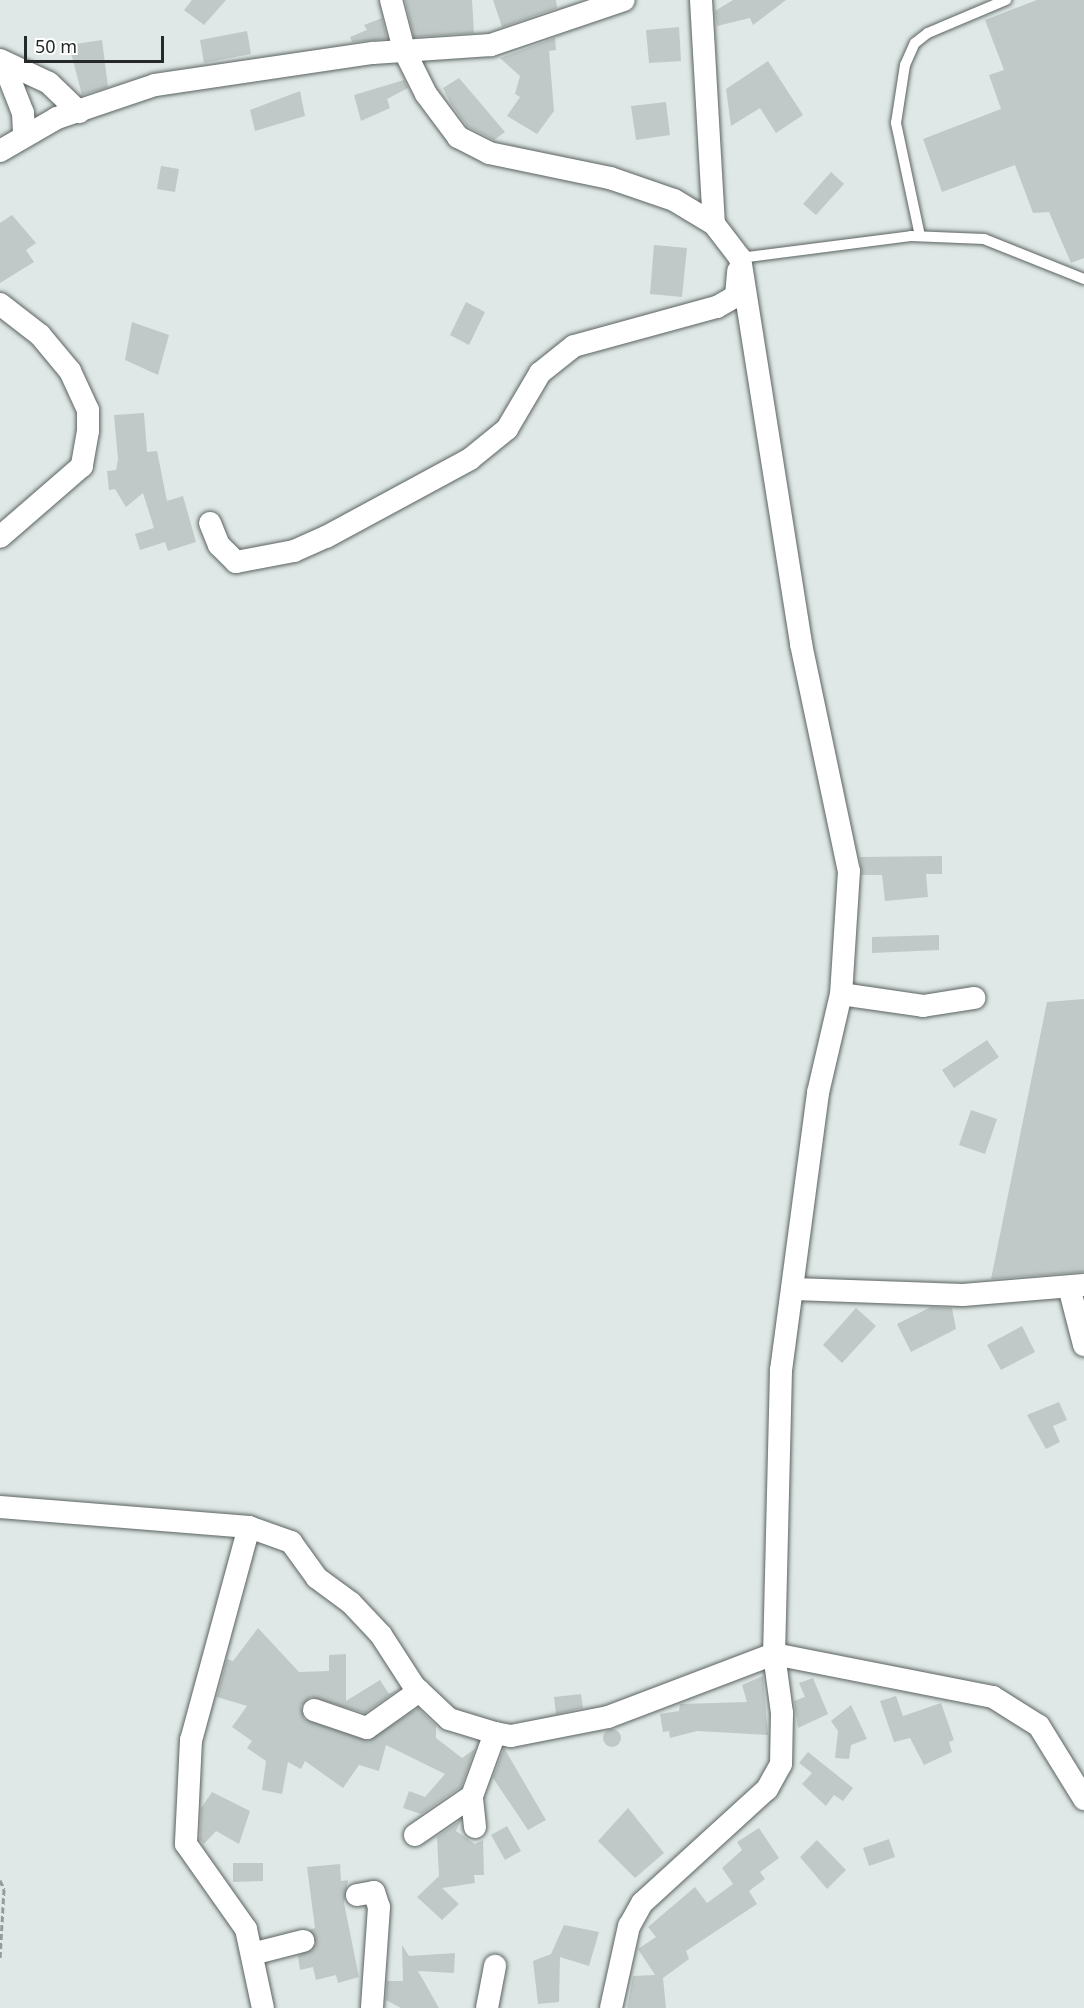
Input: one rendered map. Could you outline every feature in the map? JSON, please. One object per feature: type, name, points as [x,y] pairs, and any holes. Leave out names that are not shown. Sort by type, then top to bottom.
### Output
[{"type":"street","points":[[390,0],[405,50],[449,129],[473,147],[513,160],[610,177],[674,200],[714,224],[740,258],[801,644],[849,871],[841,994],[816,1104],[794,1289],[781,1370],[774,1654],[782,1713],[781,1764],[767,1790],[642,1903],[629,1926],[611,2008]]},
{"type":"street","points":[[0,152],[24,133],[155,86],[405,50],[491,45],[624,0]]},
{"type":"street","points":[[701,0],[714,224]]},
{"type":"street","points":[[1,61],[49,83],[79,112]]},
{"type":"street","points":[[1,61],[23,113],[24,133]]},
{"type":"street","points":[[210,523],[219,545],[236,562],[294,551],[326,537],[470,459],[507,429],[540,373],[574,346],[717,307],[736,296],[740,258]]},
{"type":"street","points":[[0,304],[40,335],[70,371],[87,410],[88,431],[82,466],[0,537]]},
{"type":"street","points":[[841,994],[923,1006],[974,998]]},
{"type":"street","points":[[794,1289],[963,1294],[1077,1286],[1084,1345]]},
{"type":"street","points":[[0,1507],[249,1527],[291,1542],[317,1578],[351,1603],[381,1635],[419,1691],[450,1719],[495,1733],[512,1736],[608,1718],[774,1654],[993,1697],[1039,1726],[1084,1799]]},
{"type":"street","points":[[249,1527],[219,1627],[185,1783],[186,1844],[246,1929],[263,2008]]},
{"type":"street","points":[[314,1710],[367,1728],[419,1691]]},
{"type":"street","points":[[475,1827],[472,1796],[495,1733]]},
{"type":"street","points":[[415,1835],[472,1796]]},
{"type":"street","points":[[357,1895],[374,1892],[379,1907],[372,2008]]},
{"type":"street","points":[[252,1954],[303,1941]]},
{"type":"street","points":[[487,2008],[495,1966]]},
{"type":"lane","points":[[920,236],[896,123],[905,65],[915,43],[928,33],[1006,0]]},
{"type":"lane","points":[[740,258],[832,243],[920,236],[984,239],[1084,279]]},
{"type":"path","points":[[0,1880],[4,1888],[0,1959]]},
{"type":"building","points":[[192,0],[226,0],[204,25],[184,10]]},
{"type":"building","points":[[405,0],[472,0],[474,33],[414,37]]},
{"type":"building","points":[[493,0],[556,0],[557,8],[502,27]]},
{"type":"building","points":[[733,0],[786,0],[753,25],[750,18],[717,26],[715,11]]},
{"type":"building","points":[[1037,0],[1084,0],[1084,258],[1071,263],[1049,212],[1033,213],[1015,165],[942,192],[923,139],[1001,109],[989,75],[1004,70],[985,20]]},
{"type":"building","points":[[382,18],[387,39],[352,42],[350,37],[367,30],[364,25]]},
{"type":"building","points":[[679,27],[681,61],[649,63],[646,30]]},
{"type":"building","points":[[247,31],[251,54],[204,63],[200,40]]},
{"type":"building","points":[[555,38],[556,50],[549,51],[554,111],[537,134],[507,116],[520,97],[515,94],[520,76],[500,58]]},
{"type":"building","points":[[102,40],[108,87],[82,95],[69,45]]},
{"type":"building","points":[[768,61],[803,115],[776,133],[760,108],[731,126],[726,89]]},
{"type":"building","points":[[459,78],[505,132],[494,140],[467,126],[451,104],[443,88]]},
{"type":"building","points":[[404,80],[408,88],[387,99],[390,108],[361,121],[354,95]]},
{"type":"building","points":[[300,91],[305,116],[255,131],[250,110]]},
{"type":"building","points":[[666,102],[670,135],[636,140],[631,106]]},
{"type":"building","points":[[161,166],[179,169],[175,192],[157,189]]},
{"type":"building","points":[[831,172],[844,184],[816,215],[803,204]]},
{"type":"building","points":[[12,215],[36,243],[26,250],[34,262],[0,283],[0,223]]},
{"type":"building","points":[[654,245],[687,248],[682,297],[650,294]]},
{"type":"building","points":[[466,302],[485,312],[469,345],[450,335]]},
{"type":"building","points":[[132,322],[169,335],[158,375],[125,360]]},
{"type":"building","points":[[144,413],[147,452],[157,451],[167,501],[183,496],[196,542],[168,551],[165,542],[140,550],[135,534],[154,528],[143,493],[126,507],[115,489],[109,490],[107,471],[116,470],[118,459],[114,415]]},
{"type":"building","points":[[942,856],[942,874],[926,874],[928,897],[885,901],[882,875],[862,875],[860,857]]},
{"type":"building","points":[[939,935],[939,950],[872,953],[872,937]]},
{"type":"building","points":[[1084,999],[1084,1272],[991,1279],[1047,1002]]},
{"type":"building","points":[[987,1040],[999,1057],[954,1088],[942,1070]]},
{"type":"building","points":[[971,1110],[997,1119],[985,1154],[959,1145]]},
{"type":"building","points":[[931,1307],[952,1308],[956,1329],[911,1352],[897,1324]]},
{"type":"building","points":[[856,1308],[876,1326],[842,1363],[823,1345]]},
{"type":"building","points":[[1022,1326],[1035,1352],[1001,1370],[987,1345]]},
{"type":"building","points":[[1059,1402],[1067,1420],[1053,1426],[1060,1442],[1046,1449],[1027,1415]]},
{"type":"building","points":[[258,1628],[299,1672],[329,1671],[329,1655],[346,1654],[346,1701],[380,1680],[389,1694],[399,1689],[365,1713],[311,1697],[301,1706],[304,1719],[368,1741],[418,1708],[436,1726],[436,1738],[462,1758],[475,1749],[461,1787],[421,1814],[403,1808],[409,1791],[425,1797],[445,1774],[386,1745],[379,1771],[359,1765],[343,1788],[305,1761],[301,1769],[288,1762],[282,1794],[262,1790],[266,1761],[247,1748],[252,1741],[232,1727],[247,1706],[217,1697],[227,1659],[233,1661]]},
{"type":"building","points":[[763,1676],[768,1735],[697,1731],[670,1738],[669,1731],[663,1732],[660,1714],[679,1711],[680,1704],[747,1702],[742,1685]]},
{"type":"building","points":[[813,1678],[828,1714],[798,1728],[794,1701],[805,1697],[799,1683]]},
{"type":"building","points":[[581,1694],[583,1708],[556,1714],[554,1697]]},
{"type":"building","points":[[896,1696],[903,1716],[941,1703],[954,1740],[949,1742],[952,1752],[924,1765],[910,1738],[894,1742],[880,1701]]},
{"type":"building","points":[[851,1705],[867,1739],[851,1745],[849,1759],[835,1758],[838,1731],[831,1721]]},
{"type":"building","points":[[612,1729],[618,1732],[621,1738],[618,1744],[612,1747],[606,1744],[603,1738],[606,1732]]},
{"type":"building","points":[[504,1748],[546,1820],[528,1830],[493,1778]]},
{"type":"building","points":[[808,1752],[853,1788],[843,1801],[834,1795],[826,1806],[802,1784],[812,1773],[799,1763]]},
{"type":"building","points":[[212,1792],[250,1811],[239,1844],[216,1831],[204,1844],[200,1840],[201,1808]]},
{"type":"building","points":[[628,1808],[664,1853],[635,1878],[598,1841]]},
{"type":"building","points":[[461,1820],[456,1831],[475,1844],[483,1840],[484,1875],[474,1875],[475,1883],[442,1888],[459,1904],[442,1920],[417,1897],[439,1876],[437,1837]]},
{"type":"building","points":[[507,1826],[521,1851],[505,1860],[491,1835]]},
{"type":"building","points":[[759,1828],[779,1858],[760,1872],[765,1879],[749,1891],[757,1904],[686,1951],[689,1959],[663,1978],[666,2008],[627,2008],[633,1976],[655,1975],[638,1949],[656,1937],[648,1927],[695,1887],[707,1903],[733,1884],[722,1868],[742,1850],[737,1842]]},
{"type":"building","points":[[889,1839],[895,1857],[869,1866],[863,1848]]},
{"type":"building","points":[[817,1840],[846,1870],[827,1889],[800,1857]]},
{"type":"building","points":[[233,1863],[263,1863],[263,1881],[233,1882]]},
{"type":"building","points":[[340,1864],[341,1881],[348,1880],[344,1903],[359,1977],[338,1983],[336,1975],[316,1980],[313,1967],[300,1970],[298,1956],[316,1944],[309,1930],[315,1928],[307,1867]]},
{"type":"building","points":[[564,1925],[599,1932],[589,1966],[560,1957],[559,2002],[538,2004],[533,1961],[551,1954]]},
{"type":"building","points":[[402,1945],[409,1956],[455,1953],[454,1973],[418,1971],[439,2008],[401,2008],[386,2000],[387,1981],[403,1981]]}]
